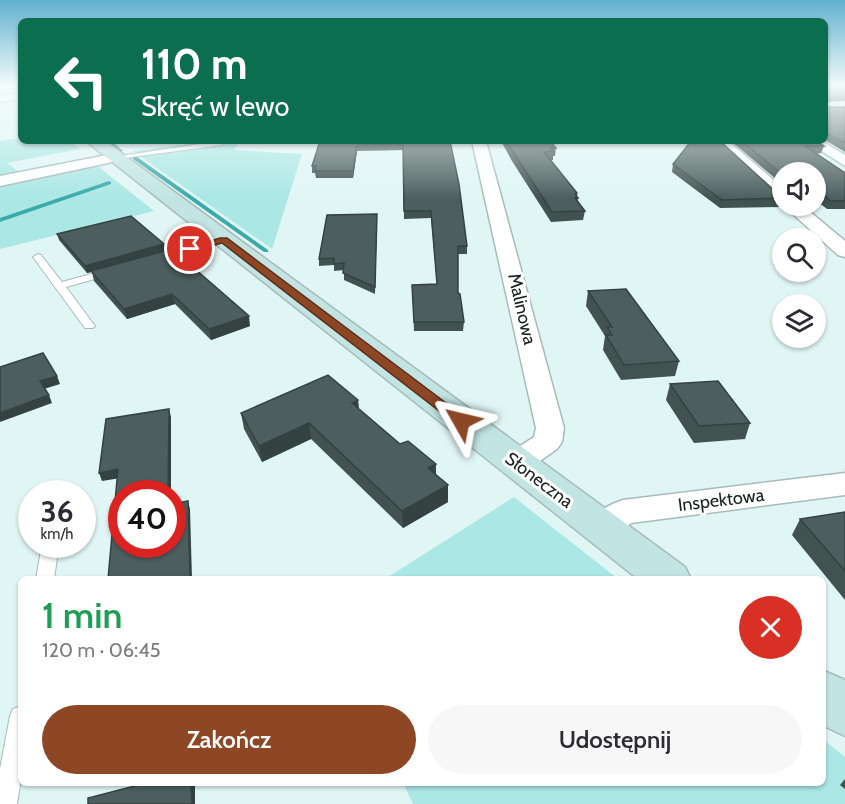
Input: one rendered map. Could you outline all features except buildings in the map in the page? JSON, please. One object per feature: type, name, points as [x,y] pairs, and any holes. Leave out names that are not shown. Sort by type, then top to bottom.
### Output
[{"type":"street","name":"Malinowa","points":[[480,144],[497,204],[549,428],[547,442],[516,463]]},
{"type":"street","points":[[723,144],[772,187]]},
{"type":"street","points":[[818,144],[845,162]]},
{"type":"street","points":[[0,181],[106,149]]},
{"type":"street","name":"Słoneczna","points":[[106,149],[665,576]]},
{"type":"street","points":[[805,216],[845,251]]},
{"type":"street","name":"Inspektowa","points":[[601,528],[623,512],[845,484]]},
{"type":"street","points":[[826,697],[845,711]]},
{"type":"lane","points":[[106,149],[203,144]]},
{"type":"lane","points":[[146,261],[224,240]]},
{"type":"lane","points":[[38,257],[89,326]]},
{"type":"lane","points":[[59,285],[124,267]]},
{"type":"lane","points":[[46,576],[49,558]]},
{"type":"lane","points":[[5,804],[18,732]]},
{"type":"shaded area","points":[[18,138],[18,144],[74,144],[80,149],[7,163],[19,172],[0,177],[0,141]]},
{"type":"shaded area","points":[[189,144],[237,144],[234,150],[302,154],[272,249],[133,151]]},
{"type":"shaded area","points":[[95,164],[154,211],[0,249],[0,183]]},
{"type":"shaded area","points":[[514,497],[614,576],[390,576]]},
{"type":"shaded area","points":[[826,742],[845,757],[845,804],[413,804],[404,786],[826,786]]},
{"type":"waterway","points":[[112,144],[121,151]]},
{"type":"waterway","points":[[135,158],[266,251]]},
{"type":"waterway","points":[[0,220],[109,183]]},
{"type":"route","points":[[190,249],[224,240],[461,421]]}]
